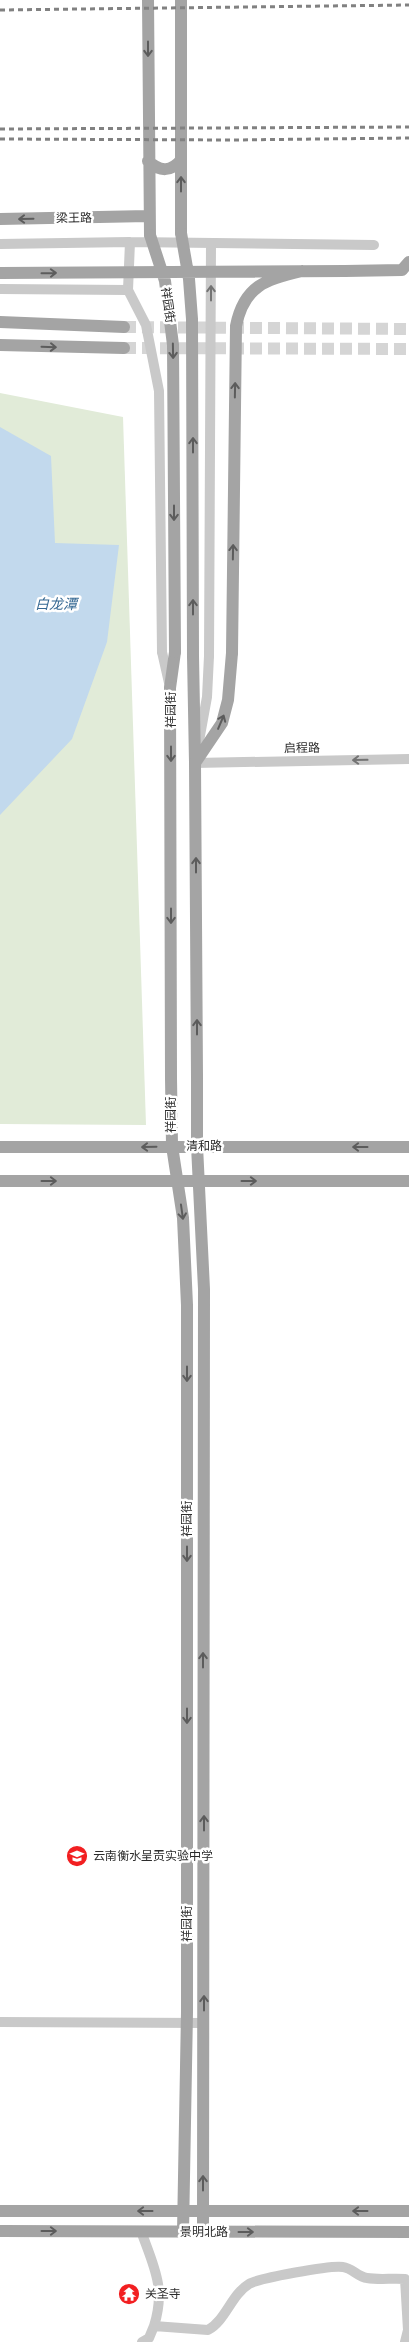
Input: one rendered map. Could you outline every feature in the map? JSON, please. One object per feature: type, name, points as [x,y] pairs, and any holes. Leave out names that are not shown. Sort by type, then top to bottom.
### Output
[{"type":"main road","name":"祥园街","points":[[148,0],[148,216],[150,235],[165,281],[173,345],[175,652],[170,688],[171,1078],[172,1146],[183,1218],[187,1305],[187,2023],[183,2232]]},
{"type":"main road","name":"祥园街","points":[[181,0],[181,233],[189,279],[192,319],[197,1146],[204,1289],[203,2232]]},
{"type":"main road","points":[[148,161],[155,168],[165,170],[175,168],[181,160]]},
{"type":"main road","name":"梁王路","points":[[0,219],[148,216]]},
{"type":"main road","points":[[0,273],[407,268]]},
{"type":"main road","points":[[195,763],[222,723],[228,700],[232,653],[236,326],[240,308],[257,286],[278,276],[302,270]]},
{"type":"main road","points":[[0,322],[124,327]]},
{"type":"main road","points":[[0,346],[124,348]]},
{"type":"main road","name":"清和路","points":[[0,1147],[409,1147]]},
{"type":"main road","points":[[0,1181],[409,1181]]},
{"type":"main road","name":"景明北路","points":[[0,2211],[409,2210]]},
{"type":"main road","name":"景明北路","points":[[0,2231],[409,2232]]},
{"type":"street","points":[[130,242],[128,290],[146,325],[159,391],[162,652],[170,688]]},
{"type":"street","points":[[0,244],[130,242],[374,244]]},
{"type":"street","points":[[195,763],[207,697],[209,656],[211,243]]},
{"type":"street","points":[[0,289],[128,290]]},
{"type":"street","name":"启程路","points":[[195,763],[409,759]]},
{"type":"street","points":[[0,2022],[204,2023]]},
{"type":"street","points":[[141,2232],[155,2268],[161,2298],[154,2326],[146,2341]]},
{"type":"street","points":[[154,2326],[208,2330],[220,2319],[231,2302],[248,2284],[265,2278],[341,2267],[367,2278],[405,2279],[408,2330],[406,2342]]},
{"type":"green space","points":[[0,393],[123,417],[146,1125],[0,1124]]},
{"type":"water","name":"白龙潭","points":[[0,427],[51,456],[55,543],[119,545],[107,642],[72,739],[0,815]]},
{"type":"tunnel","points":[[124,327],[409,329]]},
{"type":"tunnel","points":[[124,348],[409,349]]},
{"type":"railway","points":[[0,10],[409,5]]},
{"type":"railway","points":[[0,129],[409,127]]},
{"type":"railway","points":[[0,139],[232,140],[409,138]]},
{"type":"place","name":"云南衡水呈贡实验中学","points":[[77,1856]]},
{"type":"place","name":"关圣寺","points":[[129,2294]]}]
